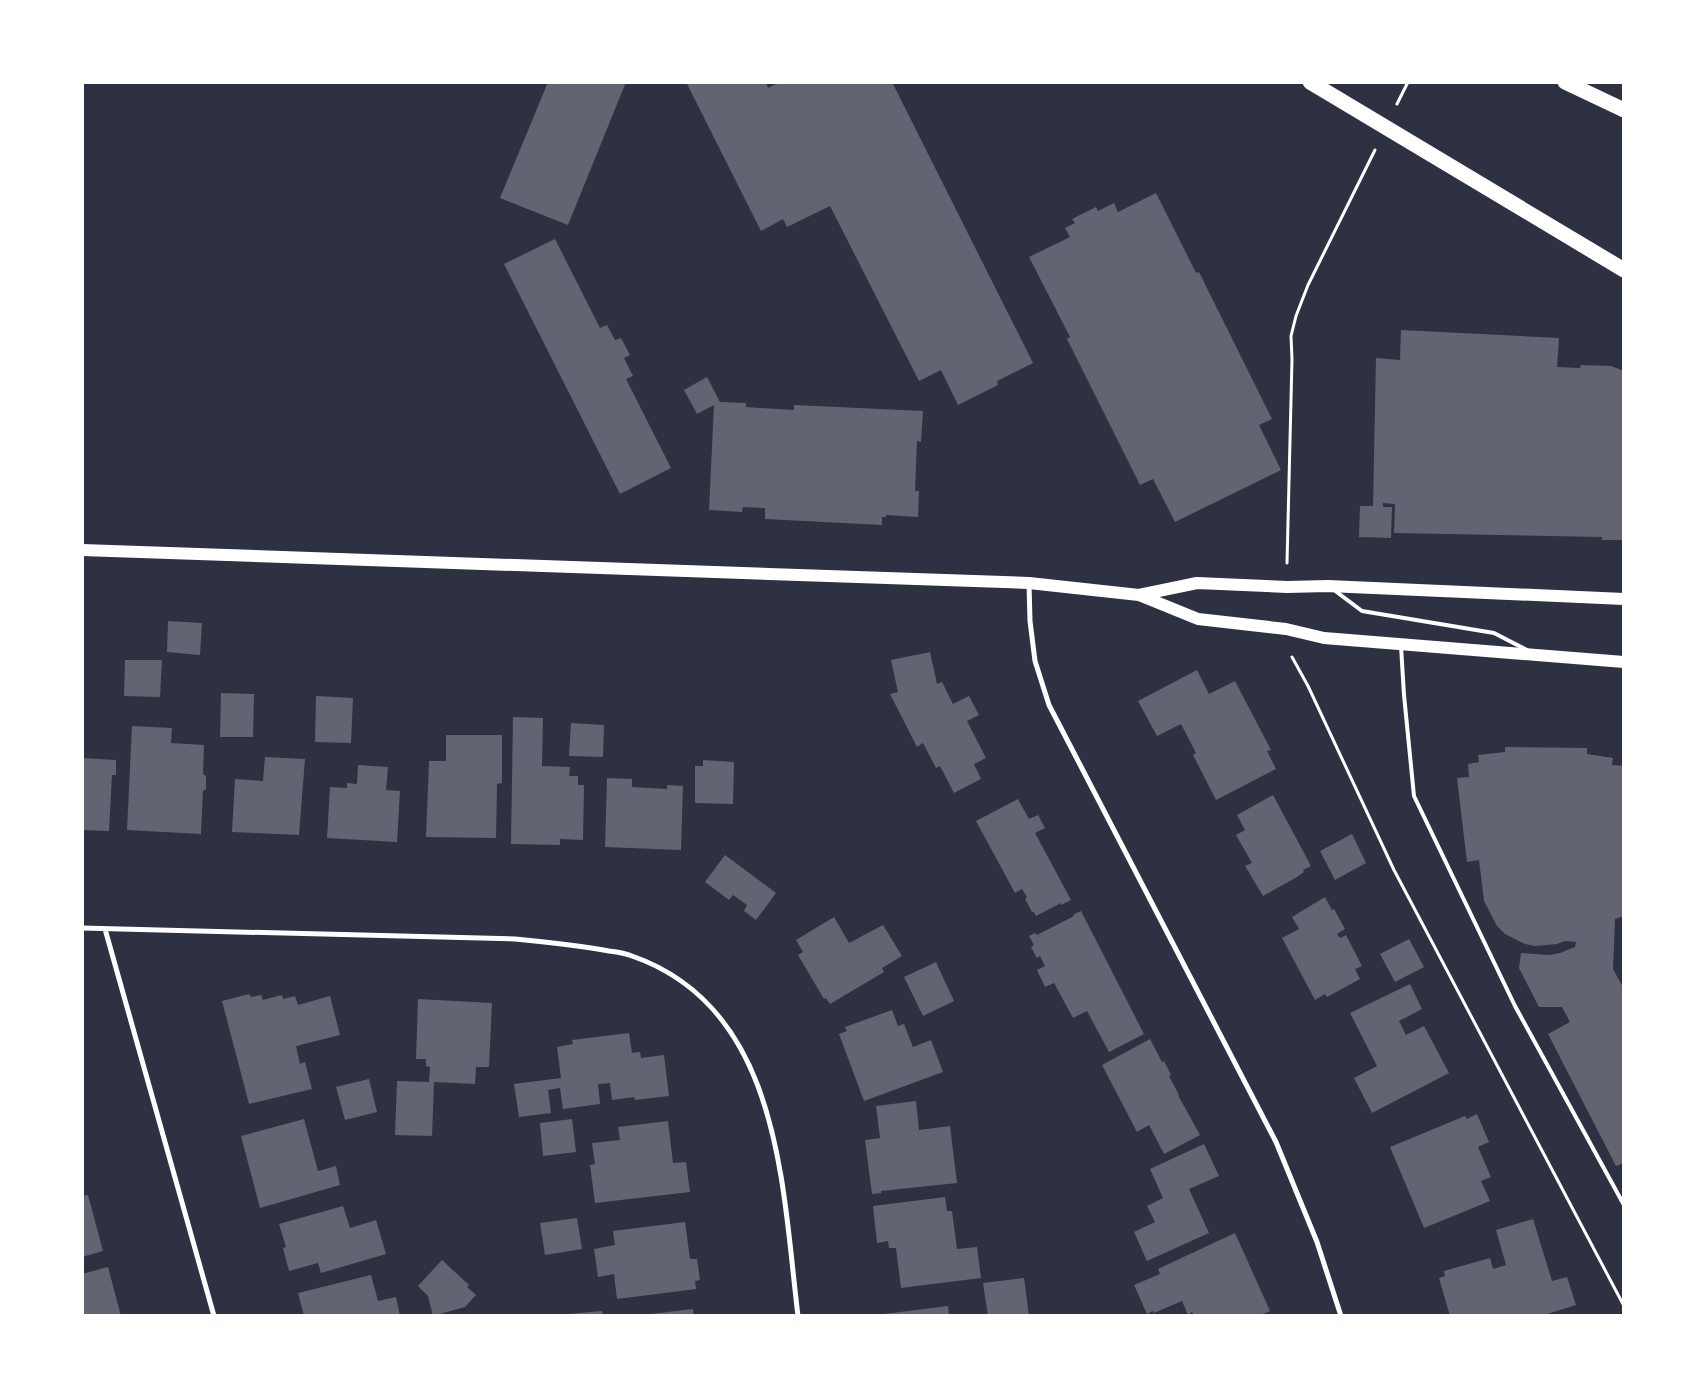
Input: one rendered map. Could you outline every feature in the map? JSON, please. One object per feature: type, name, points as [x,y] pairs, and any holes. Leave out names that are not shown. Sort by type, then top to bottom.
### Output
[{"type":"highway","points":[[1310,82],[1624,270]]},
{"type":"highway","points":[[1565,82],[1624,110]]},
{"type":"main road","points":[[82,550],[1029,583],[1139,595],[1198,619],[1286,629],[1324,638],[1624,662]]},
{"type":"main road","points":[[1139,595],[1197,583],[1328,586],[1624,599]]},
{"type":"street","points":[[1029,583],[1030,621],[1035,660],[1049,705],[1276,1142],[1317,1242],[1341,1316]]},
{"type":"street","points":[[82,928],[551,942],[579,945],[631,956],[674,976],[699,996],[722,1019],[742,1048],[762,1093],[779,1160],[798,1316]]},
{"type":"street","points":[[105,929],[214,1316]]},
{"type":"lane","points":[[1328,586],[1362,611],[1494,633],[1538,655]]},
{"type":"lane","points":[[1401,644],[1414,796],[1515,1006],[1624,1205]]},
{"type":"path","points":[[1395,109],[1408,82]]},
{"type":"path","points":[[1287,566],[1291,336],[1296,316],[1308,285],[1378,144]]},
{"type":"path","points":[[1290,653],[1308,686],[1394,870],[1624,1306]]},
{"type":"building","points":[[548,82],[626,82],[568,225],[500,198]]},
{"type":"building","points":[[686,82],[766,82],[768,88],[780,82],[892,82],[1033,363],[997,381],[998,385],[958,405],[941,370],[919,381],[830,206],[787,227],[783,219],[761,231]]},
{"type":"building","points":[[1156,193],[1196,273],[1199,272],[1272,419],[1259,425],[1281,470],[1175,522],[1153,479],[1140,485],[1067,339],[1070,337],[1029,257],[1070,237],[1065,228],[1075,223],[1072,219],[1096,207],[1098,211],[1114,203],[1118,212]]},
{"type":"building","points":[[555,239],[600,328],[607,325],[615,340],[621,338],[630,355],[624,358],[633,376],[626,379],[671,468],[620,494],[504,264]]},
{"type":"building","points":[[1401,330],[1559,338],[1557,367],[1580,368],[1581,365],[1611,366],[1624,371],[1624,540],[1602,540],[1602,537],[1394,533],[1395,504],[1383,503],[1383,507],[1392,507],[1391,538],[1359,537],[1360,506],[1373,506],[1376,358],[1400,360]]},
{"type":"building","points":[[707,377],[720,402],[746,403],[746,407],[794,410],[794,405],[923,411],[921,442],[917,441],[915,491],[919,491],[918,517],[886,515],[886,517],[882,517],[882,525],[765,519],[765,508],[743,507],[742,512],[709,510],[714,405],[697,414],[684,390]]},
{"type":"building","points":[[168,621],[202,623],[200,655],[167,652]]},
{"type":"building","points":[[930,652],[937,684],[942,682],[953,704],[969,696],[979,715],[967,721],[986,758],[974,764],[981,779],[954,793],[940,766],[936,768],[923,743],[917,747],[890,694],[898,692],[891,660]]},
{"type":"building","points":[[125,660],[162,660],[160,697],[124,696]]},
{"type":"building","points":[[1197,670],[1209,694],[1235,681],[1271,750],[1267,751],[1276,769],[1216,800],[1193,755],[1196,753],[1181,724],[1157,736],[1138,701]]},
{"type":"building","points":[[221,693],[254,694],[253,737],[220,737]]},
{"type":"building","points":[[316,696],[353,698],[351,743],[315,742]]},
{"type":"building","points":[[513,717],[543,718],[542,766],[570,767],[569,776],[578,776],[578,785],[584,785],[583,840],[560,839],[560,845],[511,844]]},
{"type":"building","points":[[571,723],[604,725],[603,757],[569,756]]},
{"type":"building","points":[[132,726],[172,728],[171,743],[204,745],[203,774],[206,776],[206,789],[203,791],[201,834],[127,830]]},
{"type":"building","points":[[446,735],[502,735],[502,783],[497,784],[496,838],[426,837],[429,761],[446,761]]},
{"type":"building","points":[[1505,747],[1587,748],[1587,754],[1613,758],[1612,765],[1624,766],[1624,916],[1615,919],[1613,969],[1624,989],[1624,1163],[1616,1166],[1548,1034],[1570,1022],[1562,1007],[1539,1007],[1519,968],[1521,953],[1550,955],[1560,953],[1575,947],[1576,942],[1565,941],[1557,944],[1535,946],[1525,944],[1505,934],[1497,926],[1484,901],[1479,860],[1467,862],[1457,778],[1469,777],[1468,764],[1479,762],[1478,755],[1505,752]]},
{"type":"building","points":[[265,757],[305,759],[299,835],[232,832],[235,779],[263,781]]},
{"type":"building","points":[[82,758],[116,760],[116,775],[112,775],[109,831],[82,830]]},
{"type":"building","points":[[703,760],[734,762],[733,804],[695,803],[695,766],[703,766]]},
{"type":"building","points":[[358,765],[388,767],[386,790],[400,791],[397,842],[327,838],[330,787],[347,788],[347,783],[357,784]]},
{"type":"building","points":[[607,778],[632,779],[632,787],[667,789],[667,785],[683,786],[681,850],[605,847]]},
{"type":"building","points":[[1273,795],[1311,866],[1303,870],[1304,872],[1297,877],[1263,896],[1245,866],[1252,863],[1236,835],[1245,830],[1237,815]]},
{"type":"building","points":[[1018,799],[1029,819],[1038,815],[1045,828],[1035,833],[1071,900],[1036,916],[1025,899],[1027,897],[1022,889],[1015,893],[976,821]]},
{"type":"building","points":[[1352,834],[1366,863],[1335,880],[1320,851]]},
{"type":"building","points":[[725,855],[776,893],[756,920],[744,911],[747,905],[733,895],[729,900],[705,882]]},
{"type":"building","points":[[1325,897],[1345,929],[1337,934],[1340,938],[1346,935],[1362,966],[1355,969],[1360,979],[1327,997],[1325,994],[1315,1000],[1282,938],[1299,929],[1292,917]]},
{"type":"building","points":[[1081,911],[1144,1034],[1109,1052],[1087,1011],[1073,1018],[1054,983],[1045,987],[1037,970],[1045,966],[1040,956],[1037,958],[1031,947],[1034,945],[1029,936],[1035,933],[1037,935]]},
{"type":"building","points":[[834,917],[849,943],[883,925],[902,956],[882,968],[884,972],[830,1004],[826,998],[824,999],[798,955],[803,952],[796,940]]},
{"type":"building","points":[[1409,939],[1424,967],[1395,982],[1380,954]]},
{"type":"building","points":[[936,962],[954,1001],[923,1016],[904,977]]},
{"type":"building","points":[[1410,984],[1422,1009],[1399,1021],[1406,1035],[1424,1026],[1449,1073],[1372,1113],[1354,1078],[1377,1066],[1350,1013]]},
{"type":"building","points":[[249,994],[251,997],[261,995],[263,1000],[282,995],[283,999],[295,996],[298,1005],[330,996],[340,1035],[296,1046],[300,1064],[305,1062],[312,1089],[249,1104],[222,1001]]},
{"type":"building","points":[[418,999],[492,1003],[489,1067],[476,1067],[475,1084],[434,1082],[432,1136],[395,1135],[397,1081],[429,1082],[430,1067],[426,1066],[426,1059],[416,1059]]},
{"type":"building","points":[[892,1010],[898,1026],[904,1024],[913,1047],[931,1040],[943,1072],[864,1101],[839,1034],[847,1031],[845,1027]]},
{"type":"building","points":[[629,1033],[632,1053],[640,1052],[641,1058],[664,1055],[669,1096],[635,1100],[634,1097],[612,1100],[610,1083],[598,1084],[600,1104],[563,1109],[560,1088],[548,1090],[551,1113],[519,1117],[514,1084],[561,1078],[557,1047],[573,1044],[572,1040]]},
{"type":"building","points":[[1150,1039],[1162,1062],[1164,1061],[1178,1095],[1200,1135],[1164,1154],[1149,1125],[1137,1132],[1102,1065]]},
{"type":"building","points":[[369,1079],[377,1112],[345,1120],[336,1087]]},
{"type":"building","points":[[916,1101],[919,1130],[950,1126],[957,1183],[881,1191],[881,1193],[872,1194],[865,1140],[880,1138],[876,1106]]},
{"type":"building","points":[[1477,1114],[1489,1142],[1478,1147],[1491,1177],[1481,1181],[1490,1201],[1424,1228],[1390,1147],[1465,1116],[1467,1119]]},
{"type":"building","points":[[304,1119],[318,1171],[336,1166],[340,1185],[260,1208],[241,1136]]},
{"type":"building","points":[[572,1119],[576,1152],[543,1156],[540,1123]]},
{"type":"building","points":[[668,1121],[673,1163],[686,1162],[690,1192],[595,1203],[590,1165],[595,1164],[592,1143],[620,1140],[618,1127]]},
{"type":"building","points":[[1204,1144],[1219,1176],[1189,1189],[1209,1233],[1147,1261],[1134,1232],[1155,1222],[1147,1206],[1163,1198],[1150,1169]]},
{"type":"building","points":[[88,1195],[103,1251],[82,1257],[82,1196]]},
{"type":"building","points":[[945,1197],[947,1211],[952,1211],[957,1249],[977,1247],[981,1278],[901,1288],[896,1248],[889,1248],[888,1241],[877,1243],[873,1206]]},
{"type":"building","points":[[343,1206],[350,1228],[376,1220],[386,1254],[321,1273],[318,1263],[289,1271],[283,1248],[286,1247],[279,1224]]},
{"type":"building","points":[[577,1218],[582,1249],[545,1255],[540,1223]]},
{"type":"building","points":[[1533,1219],[1552,1281],[1567,1277],[1576,1305],[1541,1316],[1450,1316],[1439,1278],[1445,1276],[1444,1271],[1490,1258],[1493,1269],[1506,1265],[1496,1230]]},
{"type":"building","points":[[685,1222],[690,1259],[697,1259],[700,1280],[695,1281],[696,1289],[617,1299],[614,1274],[598,1277],[594,1249],[615,1245],[613,1231]]},
{"type":"building","points":[[1235,1233],[1270,1311],[1259,1316],[1194,1316],[1192,1312],[1188,1315],[1182,1301],[1147,1314],[1134,1285],[1160,1274],[1158,1269]]},
{"type":"building","points":[[442,1260],[469,1285],[467,1287],[476,1295],[465,1307],[433,1316],[428,1296],[418,1286]]},
{"type":"building","points":[[108,1267],[121,1316],[82,1316],[82,1274]]},
{"type":"building","points":[[371,1275],[378,1301],[396,1297],[400,1316],[304,1316],[298,1293]]},
{"type":"building","points":[[1024,1278],[1029,1316],[988,1316],[983,1283]]},
{"type":"building","points":[[948,1306],[949,1316],[884,1316],[884,1314]]},
{"type":"building","points":[[693,1309],[694,1316],[651,1316],[651,1314]]},
{"type":"building","points":[[602,1311],[603,1316],[568,1316],[568,1314]]}]
